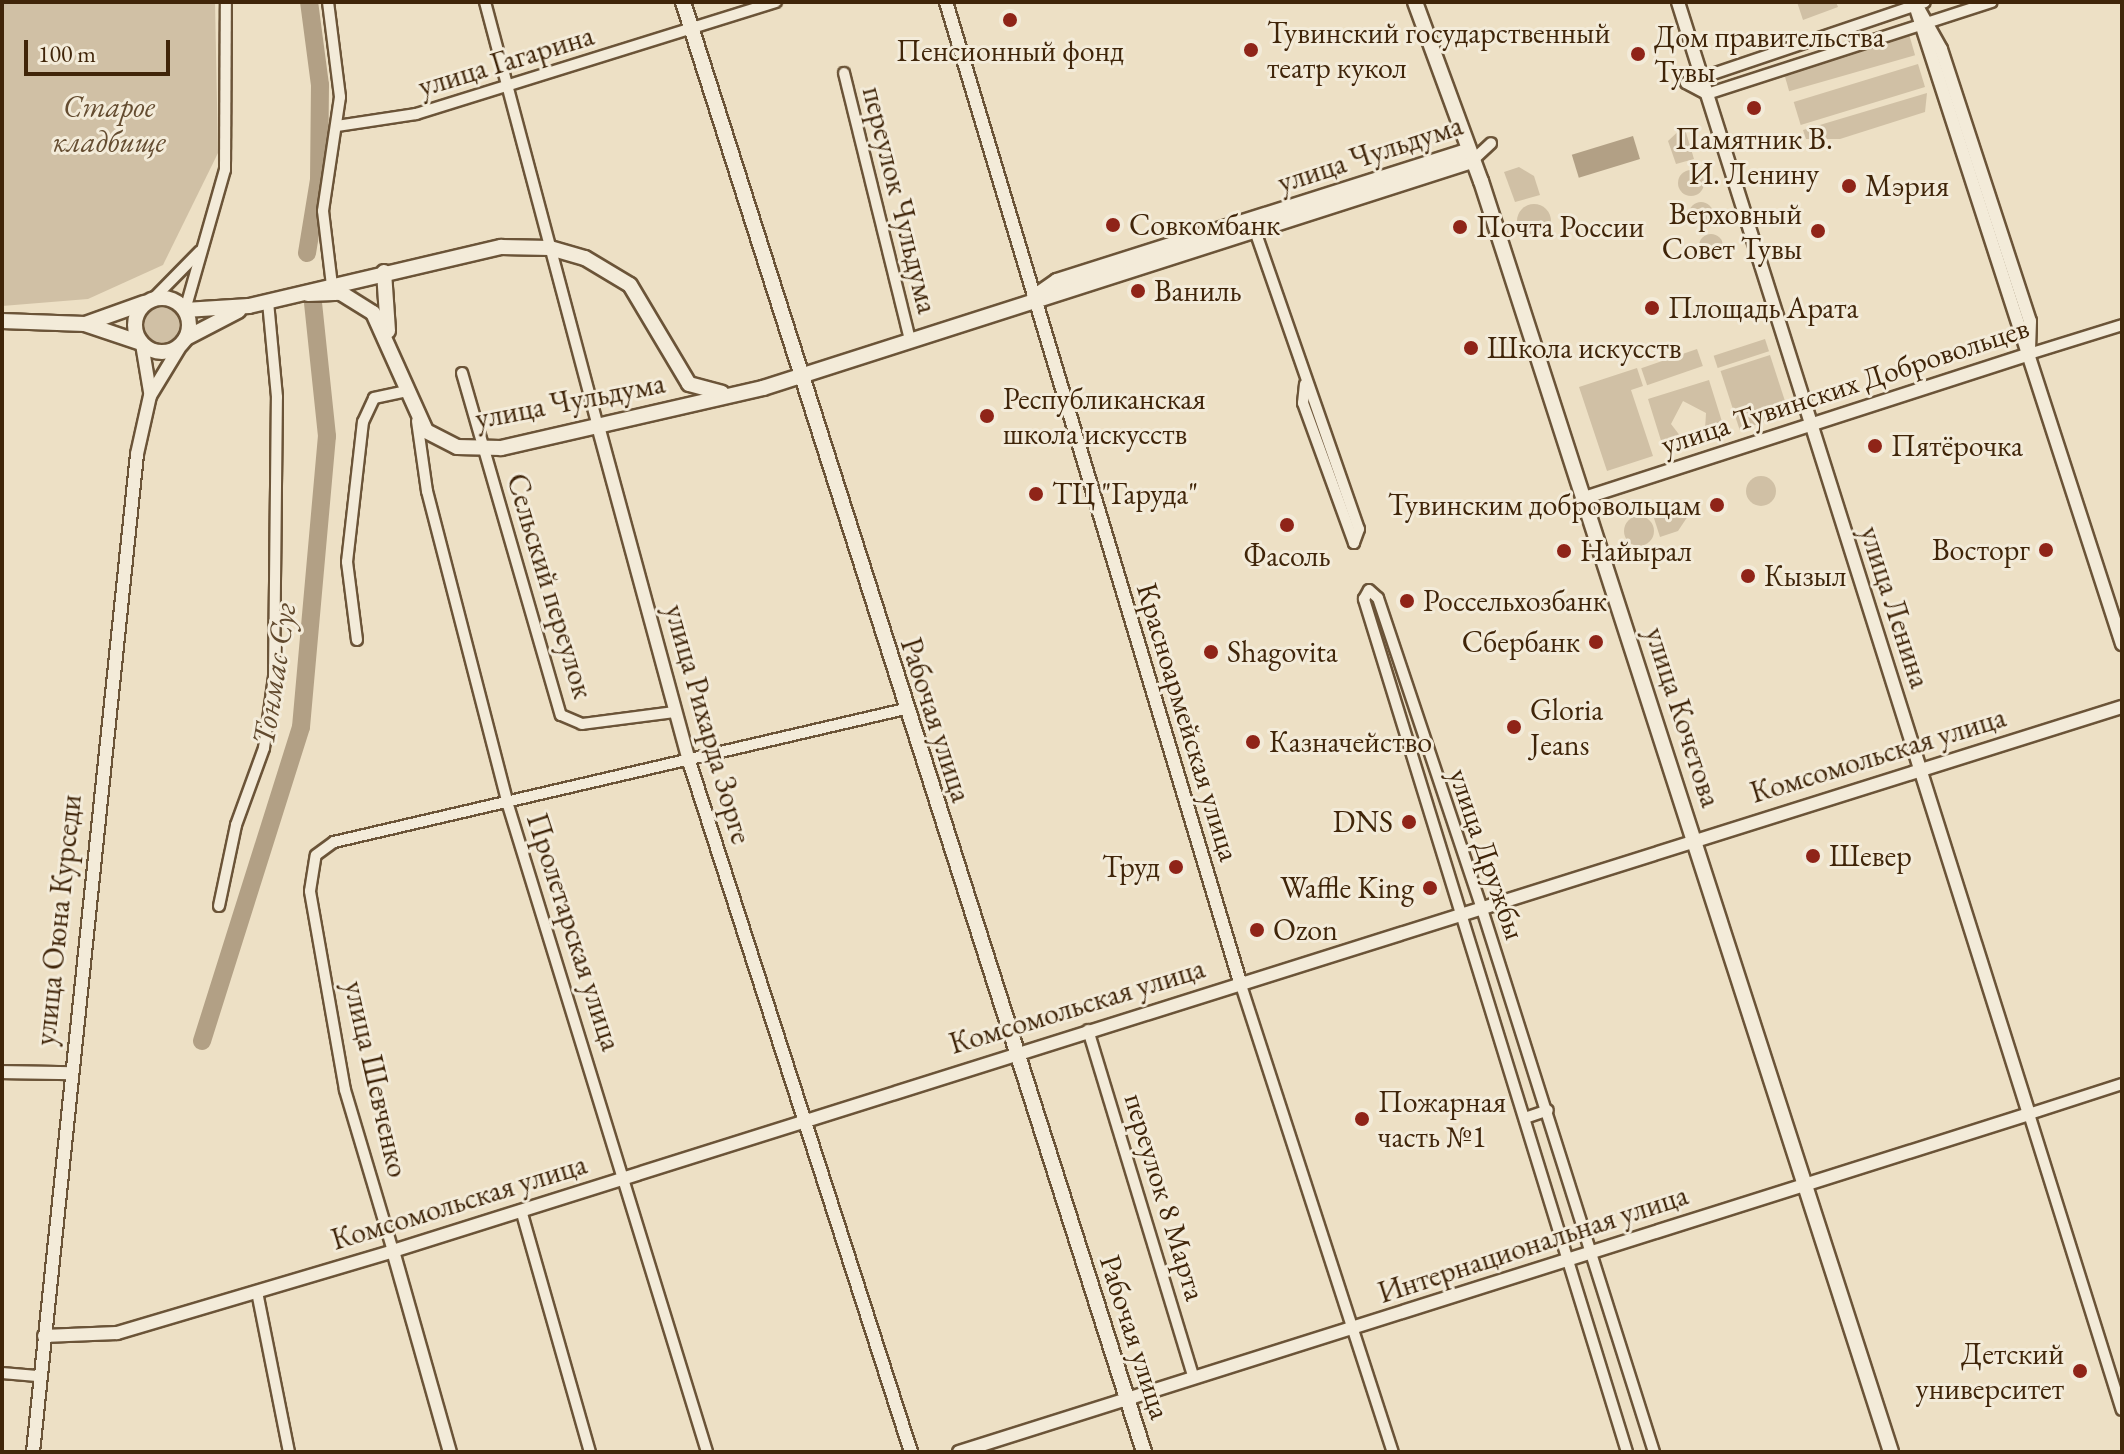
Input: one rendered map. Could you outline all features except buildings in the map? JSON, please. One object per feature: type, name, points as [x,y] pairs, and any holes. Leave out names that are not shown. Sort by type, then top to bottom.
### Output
[{"type":"main road","name":"Рабочая улица","points":[[683,2],[905,709],[1144,1452]]},
{"type":"main road","name":"улица Кочетова","points":[[1415,2],[1584,498],[1891,1452]]},
{"type":"main road","name":"улица Чульдума","points":[[308,294],[341,293],[363,304],[392,355],[403,392],[417,421],[446,444],[484,450],[738,394],[801,376],[1469,156]]},
{"type":"main road","name":"улица Чульдума","points":[[185,310],[249,306],[501,247],[550,248],[585,258],[630,285],[689,384],[738,394]]},
{"type":"main road","points":[[384,272],[392,355]]},
{"type":"main road","points":[[2,321],[85,324],[165,352],[183,341],[185,310],[168,298],[149,301],[85,324]]},
{"type":"main road","points":[[142,343],[135,318],[149,301]]},
{"type":"main road","name":"улица Чульдума","points":[[183,341],[249,306]]},
{"type":"main road","points":[[680,406],[689,384]]},
{"type":"street","points":[[185,310],[225,170],[226,2]]},
{"type":"street","points":[[328,2],[337,126],[323,211],[332,285]]},
{"type":"street","name":"улица Рихарда Зорге","points":[[485,2],[690,764],[911,1452]]},
{"type":"street","name":"улица Гагарина","points":[[337,126],[509,87],[776,2]]},
{"type":"street","name":"Красноармейская улица","points":[[946,2],[1240,982],[1393,1452]]},
{"type":"street","name":"улица Ленина","points":[[1678,2],[2122,1410]]},
{"type":"street","points":[[1707,94],[1992,2]]},
{"type":"street","points":[[1702,73],[1918,3],[2030,321],[2029,354],[2122,644]]},
{"type":"street","name":"переулок Чульдума","points":[[844,73],[910,339]]},
{"type":"street","points":[[1253,225],[1305,384],[1317,398],[1359,529],[1354,543],[1303,403],[1305,384]]},
{"type":"street","points":[[149,301],[202,249]]},
{"type":"street","points":[[219,906],[236,825],[264,748],[274,677],[277,397],[268,302]]},
{"type":"street","name":"улица Тувинских Добровольцев","points":[[1584,498],[2122,325]]},
{"type":"street","name":"улица Оюна Курседи","points":[[33,1452],[68,1073],[137,454],[150,396],[183,341]]},
{"type":"street","name":"улица Оюна Курседи","points":[[142,343],[150,396]]},
{"type":"street","points":[[462,373],[484,450]]},
{"type":"street","points":[[357,640],[347,562],[364,414],[374,398],[403,392]]},
{"type":"street","name":"Пролетарская улица","points":[[417,421],[427,491],[508,805],[626,1176],[707,1452]]},
{"type":"street","name":"Сельский переулок","points":[[484,450],[561,715],[582,724],[675,712]]},
{"type":"street","name":"улица Дружбы","points":[[1627,1452],[1364,599],[1369,590],[1377,595],[1481,906],[1654,1452]]},
{"type":"street","points":[[1392,685],[1405,681]]},
{"type":"street","name":"Комсомольская улица","points":[[44,1336],[117,1333],[393,1251],[1481,906],[2122,707]]},
{"type":"street","points":[[508,805],[690,764],[905,709]]},
{"type":"street","name":"улица Шевченко","points":[[450,1452],[345,1090],[310,891],[316,855],[334,842],[508,805]]},
{"type":"street","name":"переулок 8 Марта","points":[[1088,1030],[1194,1378]]},
{"type":"street","points":[[2,1072],[68,1073]]},
{"type":"street","name":"Интернациональная улица","points":[[959,1452],[2122,1084]]},
{"type":"street","points":[[1525,1118],[1548,1110]]},
{"type":"street","points":[[521,1210],[590,1452]]},
{"type":"street","points":[[257,1292],[289,1452]]},
{"type":"street","points":[[2,1373],[40,1376]]},
{"type":"green space","name":"Старое кладбище","points":[[2,2],[215,2],[218,153],[163,265],[88,299],[2,306]]},
{"type":"green space","points":[[1797,2],[1836,2],[1838,7],[1803,20]]},
{"type":"green space","points":[[1909,34],[1915,55],[1789,91],[1783,70]]},
{"type":"green space","points":[[1918,64],[1925,87],[1801,125],[1794,102]]},
{"type":"green space","points":[[1927,93],[1925,112],[1840,139],[1806,139],[1803,130]]},
{"type":"green space","points":[[1684,126],[1694,159],[1676,164],[1668,141]]},
{"type":"green space","points":[[1519,167],[1534,176],[1540,195],[1515,202],[1504,172]]},
{"type":"green space","points":[[1691,170],[1700,174],[1704,183],[1700,192],[1691,196],[1682,192],[1678,183],[1682,174]]},
{"type":"green space","points":[[1701,202],[1712,209],[1713,214],[1706,225],[1701,226],[1690,219],[1689,214],[1696,203]]},
{"type":"green space","points":[[1534,204],[1546,209],[1551,221],[1546,233],[1534,238],[1522,233],[1517,221],[1522,209]]},
{"type":"green space","points":[[1711,234],[1720,237],[1723,246],[1720,255],[1711,258],[1702,255],[1699,246],[1702,237]]},
{"type":"green space","points":[[162,306],[176,311],[181,325],[176,339],[162,344],[148,339],[143,325],[148,311]]},
{"type":"green space","points":[[1765,339],[1769,351],[1718,368],[1714,356]]},
{"type":"green space","points":[[1697,349],[1703,366],[1647,385],[1641,368]]},
{"type":"green space","points":[[1770,355],[1789,414],[1740,430],[1721,371]]},
{"type":"green space","points":[[1637,368],[1643,386],[1631,390],[1653,456],[1607,471],[1579,387]]},
{"type":"green space","points":[[1709,380],[1724,428],[1705,430],[1706,413],[1683,401],[1671,424],[1681,437],[1663,447],[1648,399]]},
{"type":"green space","points":[[1761,476],[1772,480],[1776,491],[1772,502],[1761,506],[1750,502],[1746,491],[1750,480]]},
{"type":"green space","points":[[1675,505],[1690,513],[1678,531],[1660,537],[1652,512]]},
{"type":"green space","points":[[1639,516],[1645,517],[1653,525],[1653,537],[1645,545],[1639,546],[1633,545],[1625,537],[1624,531],[1625,525],[1633,517]]},
{"type":"shaded area","points":[[1633,136],[1640,159],[1579,178],[1572,155]]},
{"type":"waterway","name":"Тонмас-Суг","points":[[307,253],[319,180],[320,85],[309,2]]},
{"type":"waterway","name":"Тонмас-Суг","points":[[202,1041],[301,727],[327,436],[313,303]]},
{"type":"place","name":"Пенсионный фонд","points":[[1010,20]]},
{"type":"place","name":"Тувинский государственный театр кукол","points":[[1251,50]]},
{"type":"place","name":"Дом правительства Тувы","points":[[1638,54]]},
{"type":"place","name":"Памятник В. И. Ленину","points":[[1754,108]]},
{"type":"place","name":"Мэрия","points":[[1849,186]]},
{"type":"place","name":"Совкомбанк","points":[[1113,225]]},
{"type":"place","name":"Почта России","points":[[1460,227]]},
{"type":"place","name":"Верховный Совет Тувы","points":[[1818,231]]},
{"type":"place","name":"Ваниль","points":[[1138,291]]},
{"type":"place","name":"Площадь Арата","points":[[1652,308]]},
{"type":"place","name":"Школа искусств","points":[[1471,348]]},
{"type":"place","name":"Республиканская школа искусств","points":[[987,416]]},
{"type":"place","name":"Пятёрочка","points":[[1875,446]]},
{"type":"place","name":"ТЦ \"Гаруда\"","points":[[1036,494]]},
{"type":"place","name":"Тувинским добровольцам","points":[[1717,505]]},
{"type":"place","name":"Фасоль","points":[[1287,525]]},
{"type":"place","name":"Восторг","points":[[2046,550]]},
{"type":"place","name":"Найырал","points":[[1564,551]]},
{"type":"place","name":"Кызыл","points":[[1748,576]]},
{"type":"place","name":"Россельхозбанк","points":[[1407,601]]},
{"type":"place","name":"Сбербанк","points":[[1596,642]]},
{"type":"place","name":"Shagovita","points":[[1211,652]]},
{"type":"place","name":"Gloria Jeans","points":[[1514,727]]},
{"type":"place","name":"Казначейство","points":[[1253,742]]},
{"type":"place","name":"DNS","points":[[1409,822]]},
{"type":"place","name":"Шевер","points":[[1813,856]]},
{"type":"place","name":"Труд","points":[[1176,867]]},
{"type":"place","name":"Waffle King","points":[[1430,888]]},
{"type":"place","name":"Ozon","points":[[1257,930]]},
{"type":"place","name":"Пожарная часть №1","points":[[1362,1119]]},
{"type":"place","name":"Детский университет","points":[[2080,1371]]}]
